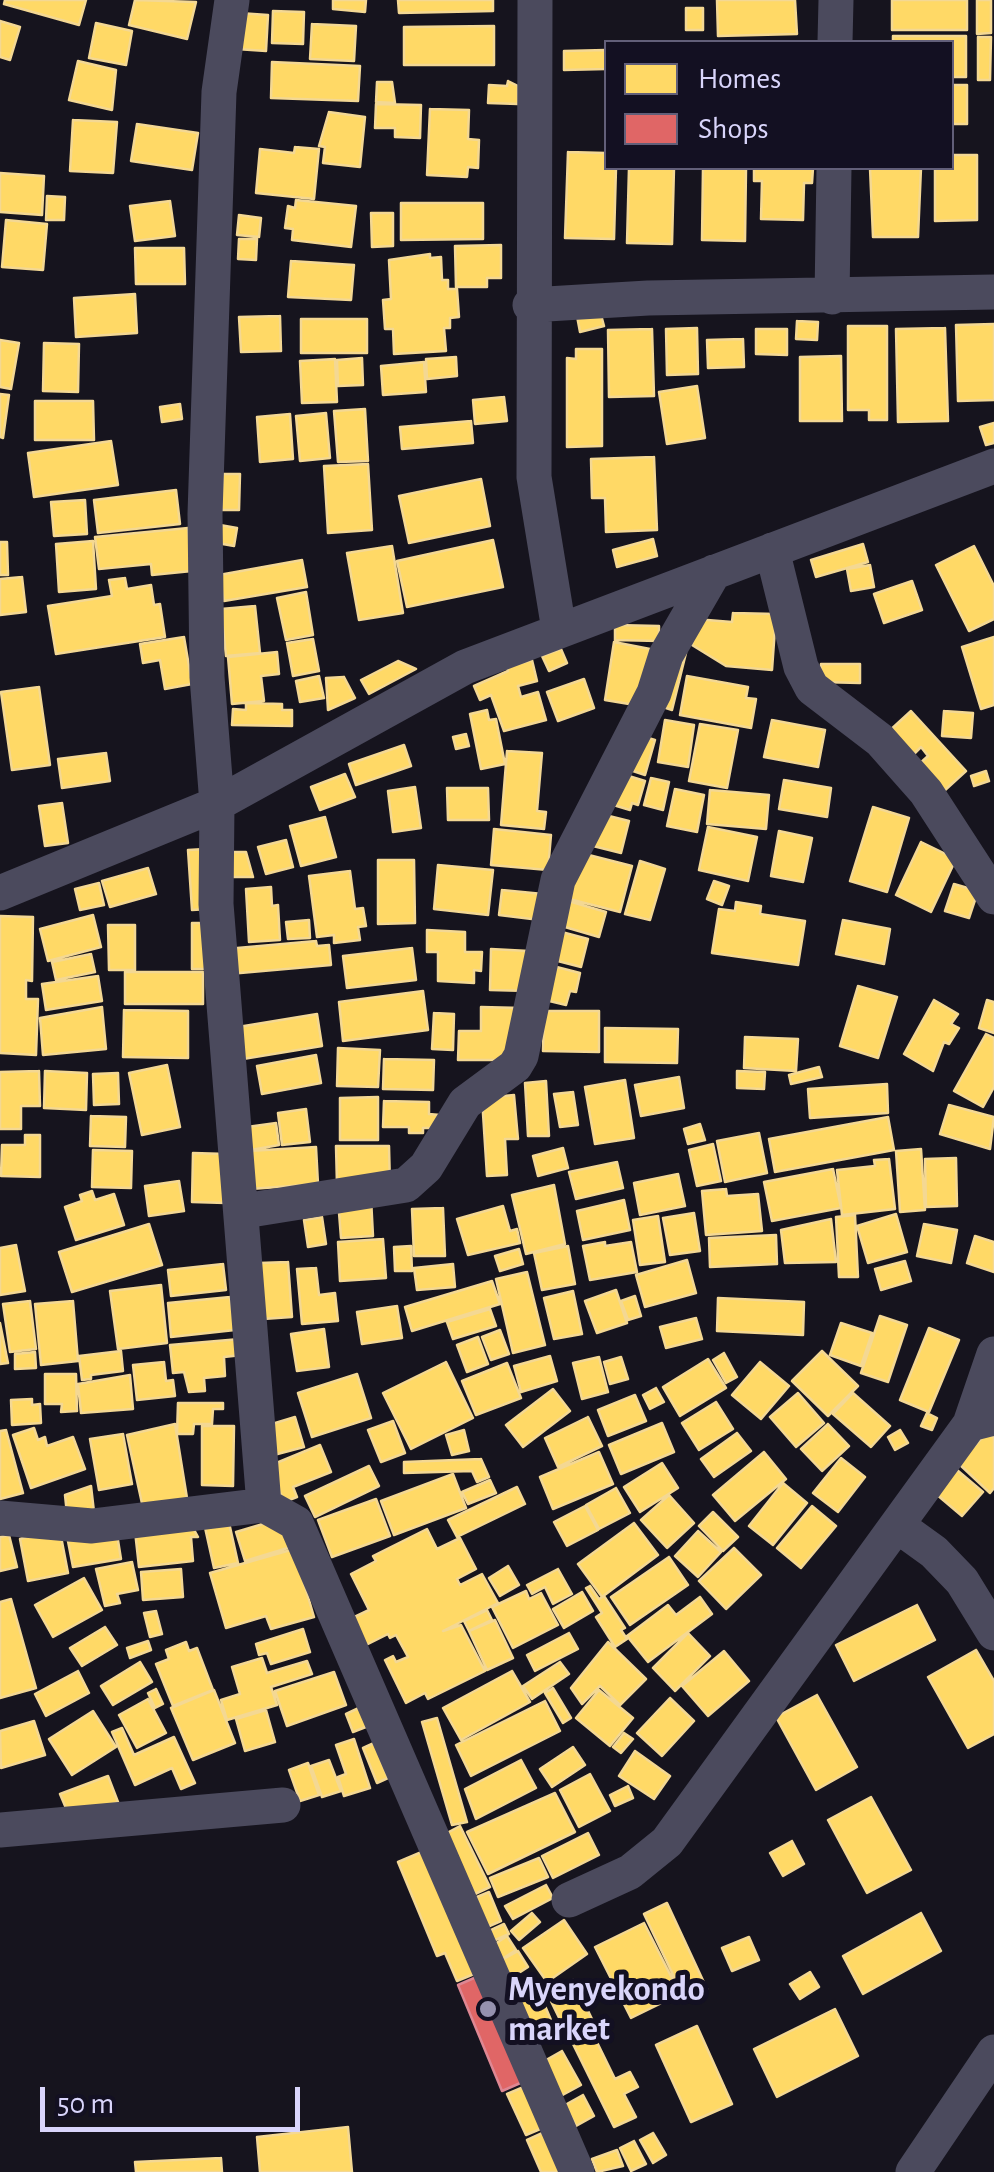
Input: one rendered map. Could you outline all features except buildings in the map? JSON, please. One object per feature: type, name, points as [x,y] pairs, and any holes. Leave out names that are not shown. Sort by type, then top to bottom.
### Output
[{"type":"street","points":[[232,0],[218,92],[205,514],[207,676],[217,804],[216,904],[244,1211],[264,1505]]},
{"type":"street","points":[[534,0],[530,305],[534,477],[559,630]]},
{"type":"street","points":[[836,0],[836,40]]},
{"type":"street","points":[[832,297],[834,170]]},
{"type":"street","points":[[530,305],[648,298],[994,292]]},
{"type":"street","points":[[0,894],[217,804],[465,667],[994,466]]},
{"type":"street","points":[[772,550],[801,667],[812,688],[880,740],[926,792],[994,897]]},
{"type":"street","points":[[244,1211],[406,1184],[426,1167],[465,1103],[515,1066],[521,1056],[558,880],[569,852],[654,693],[666,654],[714,572]]},
{"type":"street","points":[[568,1900],[630,1872],[667,1842],[898,1526],[982,1421],[994,1354]]},
{"type":"street","points":[[0,1518],[92,1526],[264,1505],[296,1523],[577,2172]]},
{"type":"street","points":[[898,1526],[934,1552],[962,1581],[994,1634]]},
{"type":"street","points":[[0,1830],[283,1804]]},
{"type":"street","points":[[913,2172],[994,2052]]},
{"type":"place","name":"Myenyekondo market","points":[[488,2009]]}]
